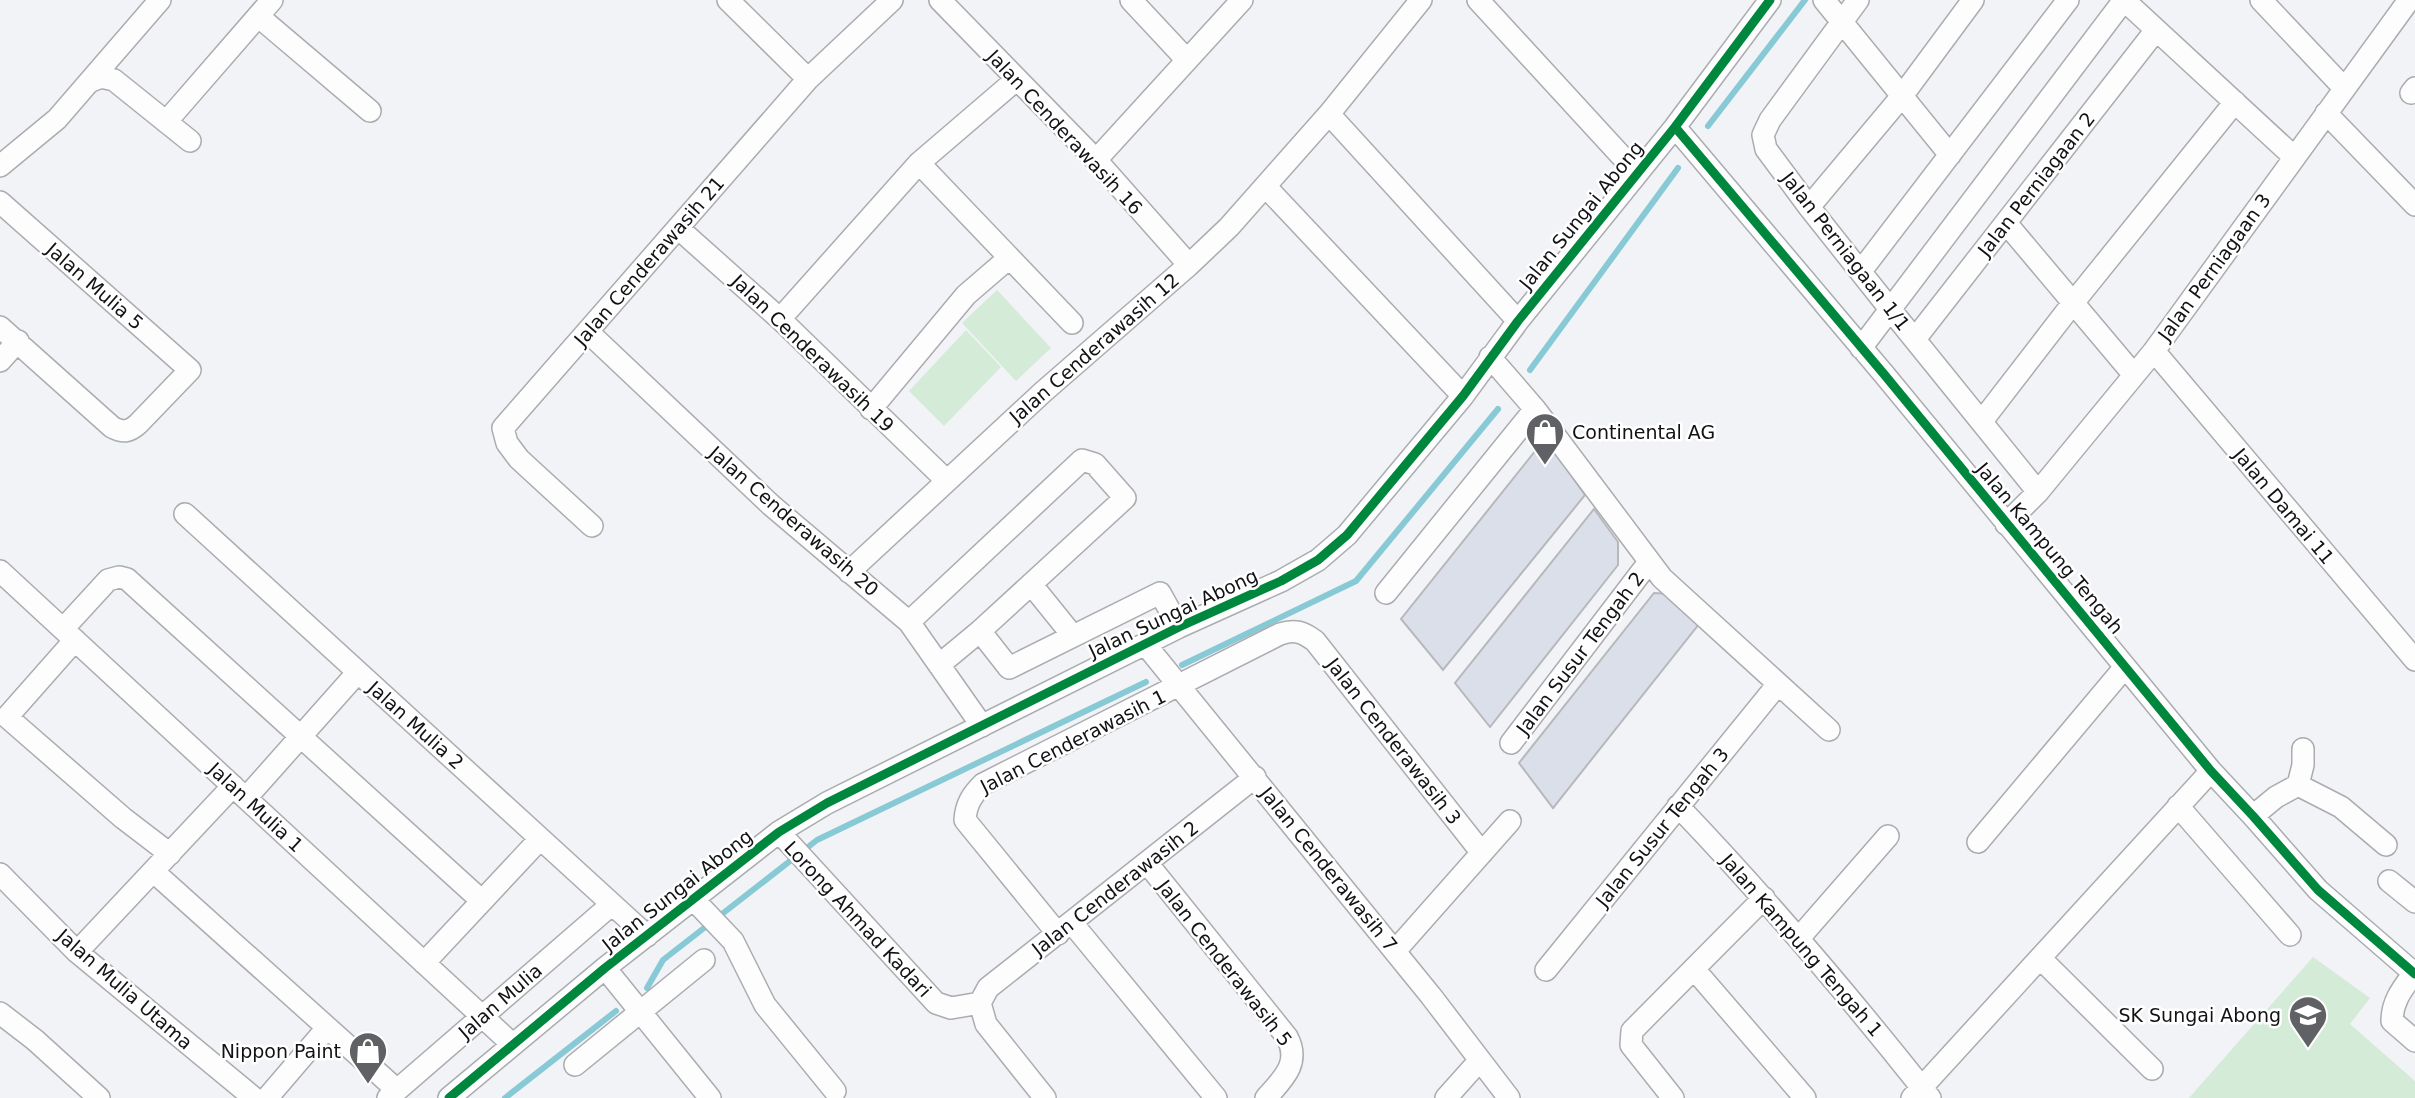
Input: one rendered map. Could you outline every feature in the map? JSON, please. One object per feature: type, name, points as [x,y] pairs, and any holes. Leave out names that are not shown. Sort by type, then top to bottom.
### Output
[{"type":"street","points":[[0,166],[57,119],[160,0]]},
{"type":"street","points":[[166,122],[272,0]]},
{"type":"street","points":[[728,0],[808,79]]},
{"type":"street","name":"Jalan Cenderawasih 21","points":[[593,526],[519,459],[507,443],[503,428],[808,79],[892,0]]},
{"type":"street","name":"Jalan Cenderawasih 16","points":[[940,0],[1096,160],[1189,265]]},
{"type":"street","points":[[1131,0],[1187,60]]},
{"type":"street","points":[[1096,160],[1242,0]]},
{"type":"street","name":"Jalan Cenderawasih 12","points":[[849,572],[946,480],[1229,227],[1329,114],[1421,0]]},
{"type":"street","points":[[1478,0],[1637,173]]},
{"type":"street","name":"Jalan Sungai Abong","points":[[449,1098],[605,968],[779,832],[827,803],[1179,627],[1281,581],[1318,559],[1347,535],[1462,396],[1518,321],[1675,127],[1770,0]]},
{"type":"street","points":[[1824,0],[1950,155]]},
{"type":"street","name":"Jalan Perniagaan 1/1","points":[[1858,0],[1770,120],[1763,135],[1766,149],[1890,309],[2038,492]]},
{"type":"street","points":[[1809,206],[1902,96],[1973,0]]},
{"type":"street","points":[[1861,271],[2068,0]]},
{"type":"street","points":[[2124,0],[2294,157]]},
{"type":"street","name":"Jalan Perniagaan 2","points":[[1861,348],[2124,0]]},
{"type":"street","points":[[2261,0],[2344,88]]},
{"type":"street","name":"Jalan Perniagaan 3","points":[[2006,523],[2038,492],[2154,351],[2403,2]]},
{"type":"street","points":[[258,16],[370,111]]},
{"type":"street","name":"Jalan Perniagaan 2","points":[[1915,339],[2156,30]]},
{"type":"street","points":[[89,82],[101,77],[114,80],[190,141]]},
{"type":"street","points":[[780,319],[919,163],[1017,79]]},
{"type":"street","points":[[1982,421],[2073,303],[2235,103]]},
{"type":"street","points":[[2326,113],[2415,205]]},
{"type":"street","points":[[1329,114],[1518,321]]},
{"type":"street","name":"Jalan Kampung Tengah","points":[[1675,127],[2211,771],[2318,890],[2415,973]]},
{"type":"street","points":[[919,163],[1072,323]]},
{"type":"street","points":[[1266,187],[1462,396]]},
{"type":"street","name":"Jalan Mulia 5","points":[[0,202],[190,370],[138,424],[130,430],[120,432],[111,427],[18,341]]},
{"type":"street","points":[[2006,223],[2134,375]]},
{"type":"street","name":"Jalan Cenderawasih 19","points":[[678,228],[780,319],[946,480]]},
{"type":"street","points":[[871,409],[966,295],[1009,258]]},
{"type":"street","points":[[0,327],[18,341],[0,361]]},
{"type":"street","name":"Jalan Cenderawasih 20","points":[[587,332],[771,505],[909,622],[982,726]]},
{"type":"street","name":"Jalan Damai 11","points":[[2154,351],[2415,660]]},
{"type":"street","points":[[1490,357],[1535,409],[1662,578],[1829,730]]},
{"type":"street","points":[[1386,593],[1535,409]]},
{"type":"street","points":[[909,622],[1083,460],[1089,461],[1125,498],[940,665]]},
{"type":"street","name":"Jalan Mulia 2","points":[[185,514],[647,936]]},
{"type":"street","name":"Jalan Susur Tengah 2","points":[[1511,743],[1649,562]]},
{"type":"street","name":"Jalan Mulia 1","points":[[0,571],[512,1044]]},
{"type":"street","points":[[170,854],[123,818],[4,714],[69,635],[108,580],[119,577],[127,579],[482,901]]},
{"type":"street","points":[[1031,584],[1073,636]]},
{"type":"street","points":[[980,631],[1009,668],[1160,593],[1179,627]]},
{"type":"street","name":"Jalan Cenderawasih 1","points":[[1216,1098],[965,820],[965,809],[972,795],[983,784],[1280,634],[1292,630],[1304,633]]},
{"type":"street","name":"Jalan Cenderawasih 3","points":[[1304,633],[1315,641],[1482,853]]},
{"type":"street","name":"Jalan Cenderawasih 7","points":[[1145,644],[1395,951],[1509,1098]]},
{"type":"street","points":[[1978,842],[2125,667]]},
{"type":"street","points":[[77,952],[170,854],[301,737],[358,673]]},
{"type":"street","name":"Jalan Susur Tengah 3","points":[[1546,970],[1778,684]]},
{"type":"street","points":[[2253,816],[2276,797],[2298,785],[2303,765],[2303,748]]},
{"type":"street","points":[[1921,1094],[2040,958],[2211,771]]},
{"type":"street","name":"Jalan Cenderawasih 2","points":[[980,1003],[988,988],[1255,777]]},
{"type":"street","points":[[2298,785],[2341,807],[2385,845]]},
{"type":"street","name":"Jalan Kampung Tengah 1","points":[[1678,806],[1799,938],[1921,1094]]},
{"type":"street","points":[[2178,806],[2290,935]]},
{"type":"street","points":[[1395,951],[1510,821]]},
{"type":"street","name":"Lorong Ahmad Kadari","points":[[779,832],[936,1003],[951,1008],[980,1003]]},
{"type":"street","points":[[1799,938],[1888,836]]},
{"type":"street","points":[[424,963],[540,839]]},
{"type":"street","name":"Jalan Cenderawasih 5","points":[[1147,863],[1287,1037],[1294,1050],[1291,1064],[1282,1080],[1266,1098]]},
{"type":"street","points":[[154,872],[327,1028],[393,1094]]},
{"type":"street","name":"Jalan Mulia Utama","points":[[0,874],[77,952],[254,1098]]},
{"type":"street","points":[[2389,881],[2415,902]]},
{"type":"street","points":[[1673,1098],[1631,1045],[1632,1031],[1764,898]]},
{"type":"street","points":[[694,900],[719,925],[740,953],[765,1005],[835,1091]]},
{"type":"street","name":"Jalan Mulia","points":[[393,1094],[611,905]]},
{"type":"street","points":[[2040,958],[2151,1069]]},
{"type":"street","points":[[575,1065],[704,960]]},
{"type":"street","points":[[605,968],[710,1098]]},
{"type":"street","points":[[1695,969],[1805,1098]]},
{"type":"street","points":[[2415,973],[2399,993],[2392,1010],[2392,1021],[2415,1041]]},
{"type":"street","points":[[980,1003],[986,1024],[1045,1098]]},
{"type":"street","points":[[0,1013],[35,1040],[99,1098]]},
{"type":"street","points":[[267,1098],[327,1028]]},
{"type":"street","points":[[1446,1098],[1480,1060]]},
{"type":"green space","points":[[997,290],[1051,348],[1016,381],[962,323]]},
{"type":"green space","points":[[966,330],[1001,367],[944,426],[909,391]]},
{"type":"green space","name":"SK Sungai Abong","points":[[2313,957],[2370,998],[2350,1024],[2415,1081],[2415,1098],[2189,1098]]},
{"type":"building","points":[[1536,450],[1555,452],[1585,495],[1443,670],[1401,619]]},
{"type":"building","points":[[1594,509],[1618,542],[1618,565],[1490,727],[1455,683]]},
{"type":"building","points":[[1654,593],[1669,594],[1699,624],[1553,808],[1519,763]]},
{"type":"waterway","points":[[1708,126],[1805,0]]},
{"type":"waterway","points":[[1530,370],[1678,168]]},
{"type":"waterway","points":[[1182,665],[1356,581],[1498,409]]},
{"type":"waterway","points":[[647,988],[663,960],[817,840],[1146,682]]},
{"type":"waterway","points":[[505,1098],[616,1011]]},
{"type":"cycle path","points":[[449,1098],[605,968],[779,832],[827,803],[1179,627],[1281,581],[1318,560],[1347,535],[1463,396],[1518,321],[1675,127],[1770,0]]},
{"type":"cycle path","points":[[1675,127],[1883,373],[2211,771],[2318,890],[2415,974]]},
{"type":"place","name":"Continental AG","points":[[1545,466]]},
{"type":"place","name":"SK Sungai Abong","points":[[2308,1049]]},
{"type":"place","name":"Nippon Paint","points":[[368,1085]]}]
